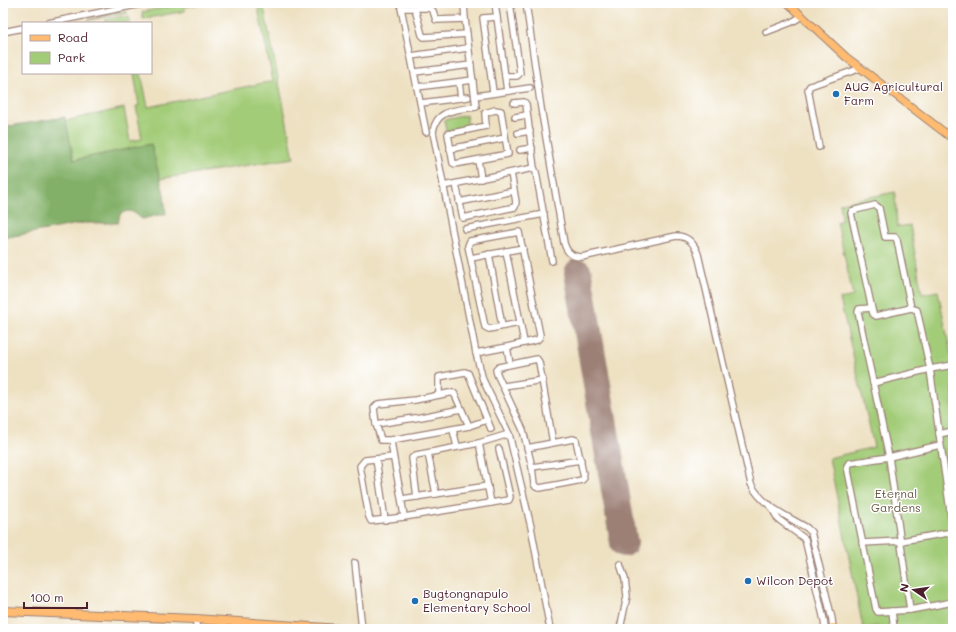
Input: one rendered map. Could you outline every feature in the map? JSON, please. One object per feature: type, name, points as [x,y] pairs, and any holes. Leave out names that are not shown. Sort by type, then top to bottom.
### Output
[{"type":"highway","points":[[3,611],[195,619],[341,629]]},
{"type":"main road","points":[[788,3],[846,57],[953,138]]},
{"type":"street","points":[[53,22],[146,3]]},
{"type":"street","points":[[464,3],[466,34],[476,107],[446,113],[438,118],[433,132],[476,353],[483,380],[509,434],[531,528],[550,629]]},
{"type":"street","points":[[495,3],[507,91]]},
{"type":"street","points":[[505,76],[517,76],[520,73],[510,3]]},
{"type":"street","points":[[526,3],[541,108],[566,250],[572,256],[582,257],[676,236],[686,238],[694,244],[698,254],[751,484],[759,496],[770,505],[807,528],[810,532],[829,629]]},
{"type":"street","points":[[426,132],[401,8],[429,8],[433,11],[436,20],[465,19]]},
{"type":"street","points":[[415,8],[422,35],[424,37],[466,34]]},
{"type":"street","points":[[766,32],[792,22],[802,16]]},
{"type":"street","points":[[493,92],[483,18],[497,17]]},
{"type":"street","points":[[3,32],[22,28]]},
{"type":"street","points":[[411,56],[468,48]]},
{"type":"street","points":[[415,72],[471,65]]},
{"type":"street","points":[[820,147],[808,90],[810,86],[861,68]]},
{"type":"street","points":[[418,87],[473,80]]},
{"type":"street","points":[[459,82],[461,98]]},
{"type":"street","points":[[475,96],[493,92],[530,88]]},
{"type":"street","points":[[421,103],[468,97]]},
{"type":"street","points":[[514,103],[524,102],[526,104],[532,148],[533,169],[536,172],[552,261]]},
{"type":"street","points":[[500,110],[505,138],[508,154],[454,164],[452,161],[448,134],[486,126],[485,113],[500,110]]},
{"type":"street","points":[[515,117],[527,115]]},
{"type":"street","points":[[518,133],[530,131]]},
{"type":"street","points":[[450,149],[505,138]]},
{"type":"street","points":[[520,150],[532,148]]},
{"type":"street","points":[[478,160],[481,179]]},
{"type":"street","points":[[443,186],[533,169]]},
{"type":"street","points":[[456,184],[463,218],[515,208],[516,206],[511,173]]},
{"type":"street","points":[[459,202],[514,190]]},
{"type":"street","points":[[862,543],[900,541],[953,532],[930,369],[917,310],[911,308],[876,316],[873,314],[851,214],[852,211],[875,205],[879,208],[886,237],[895,238],[897,240],[911,308]]},
{"type":"street","points":[[465,229],[544,214]]},
{"type":"street","points":[[476,353],[507,347],[539,338],[540,335],[520,234],[518,232],[470,241],[468,246],[486,328],[520,324]]},
{"type":"street","points":[[471,258],[523,248]]},
{"type":"street","points":[[506,251],[524,342]]},
{"type":"street","points":[[489,254],[502,326]]},
{"type":"street","points":[[871,308],[859,309],[858,312],[889,457],[910,610]]},
{"type":"street","points":[[507,347],[510,364]]},
{"type":"street","points":[[528,448],[576,440],[584,478],[582,480],[540,488],[536,487],[534,484],[532,467],[523,430],[496,370],[510,364],[537,359],[539,362],[553,443]]},
{"type":"street","points":[[873,383],[953,365]]},
{"type":"street","points":[[439,394],[439,377],[465,372],[468,373],[491,429]]},
{"type":"street","points":[[504,386],[543,380]]},
{"type":"street","points":[[469,426],[454,393],[439,394],[415,400],[378,404],[374,408],[376,424],[381,440],[391,440],[453,430],[469,426],[487,420]]},
{"type":"street","points":[[376,424],[461,409]]},
{"type":"street","points":[[453,430],[457,446]]},
{"type":"street","points":[[939,434],[953,431]]},
{"type":"street","points":[[417,497],[412,458],[457,446],[479,443],[509,434]]},
{"type":"street","points":[[391,440],[404,517]]},
{"type":"street","points":[[479,443],[491,503]]},
{"type":"street","points":[[940,446],[889,457],[849,463],[848,466],[862,543],[876,609],[878,612],[910,610],[953,602]]},
{"type":"street","points":[[393,457],[364,460],[360,466],[371,521],[509,500],[510,497],[499,449]]},
{"type":"street","points":[[428,453],[436,494]]},
{"type":"street","points":[[376,459],[385,520]]},
{"type":"street","points":[[532,467],[581,460]]},
{"type":"street","points":[[402,499],[488,486]]},
{"type":"street","points":[[770,505],[773,513],[778,519],[801,535],[807,543],[824,620],[829,629]]},
{"type":"street","points":[[789,527],[794,520]]},
{"type":"street","points":[[355,563],[362,629]]},
{"type":"street","points":[[620,564],[625,579],[627,596],[620,629]]},
{"type":"street","points":[[892,611],[894,629]]},
{"type":"street","points":[[195,619],[197,629]]},
{"type":"green space","points":[[186,3],[205,3],[185,7],[185,11],[143,19],[142,12]]},
{"type":"green space","points":[[257,3],[263,3],[294,158],[159,179],[150,145],[74,160],[65,121],[124,108],[130,141],[142,139],[136,106],[139,106],[134,74],[141,74],[148,107],[273,81]]},
{"type":"green space","points":[[125,11],[128,13],[88,20],[89,19]]},
{"type":"green space","points":[[124,16],[125,18],[129,17],[130,22],[105,22],[105,20]]},
{"type":"green space","points":[[466,115],[468,127],[446,131],[444,120]]},
{"type":"green space","points":[[65,117],[74,160],[151,144],[164,194],[166,215],[158,215],[142,219],[134,213],[127,211],[120,214],[118,223],[83,223],[3,238],[3,127]]},
{"type":"green space","name":"Eternal Gardens","points":[[895,192],[897,227],[910,225],[922,294],[938,291],[951,355],[953,355],[953,449],[947,451],[953,493],[953,629],[880,629],[878,626],[863,628],[829,458],[874,447],[840,299],[853,296],[837,222],[842,220],[840,203]]},
{"type":"runway","points":[[578,273],[624,543]]},
{"type":"place","name":"AUG Agricultural Farm","points":[[836,94]]},
{"type":"place","name":"Wilcon Depot","points":[[748,581]]},
{"type":"place","name":"Bugtongnapulo Elementary School","points":[[415,601]]}]
